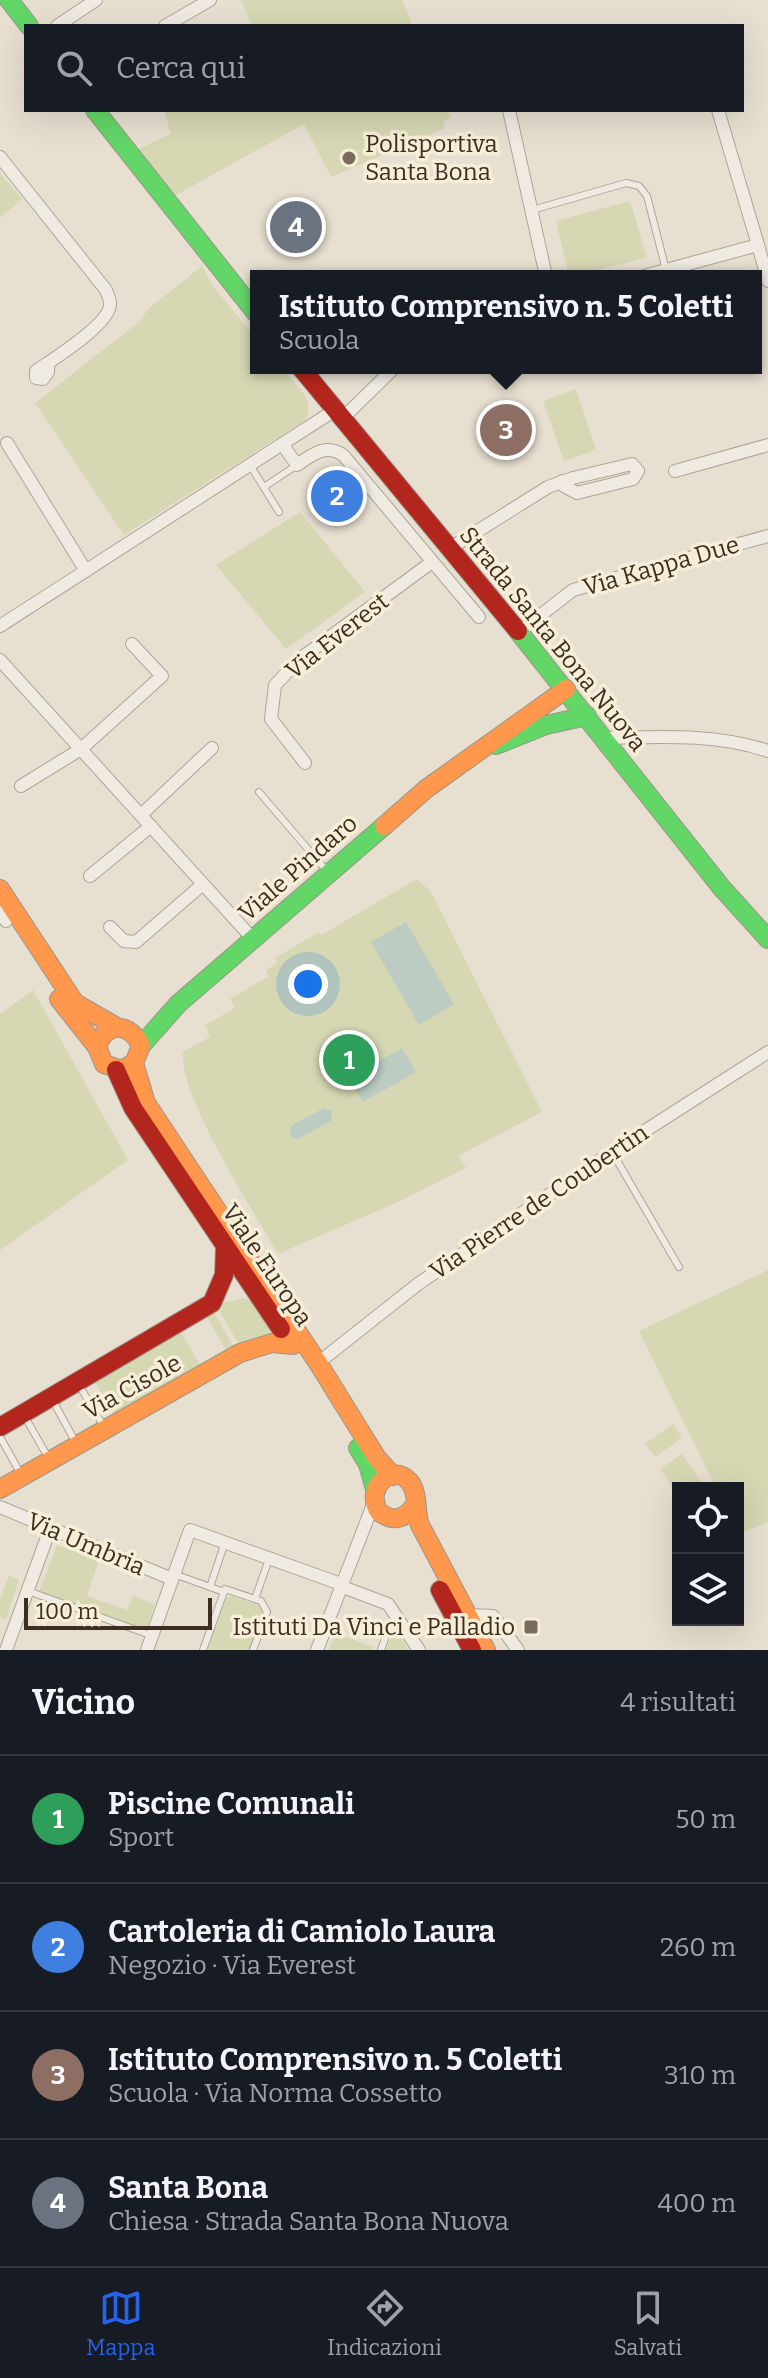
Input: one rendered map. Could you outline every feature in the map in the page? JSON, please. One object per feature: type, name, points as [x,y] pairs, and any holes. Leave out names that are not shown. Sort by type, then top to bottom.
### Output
[{"type":"street","points":[[9,0],[27,24]]},
{"type":"street","points":[[60,24],[96,0]]},
{"type":"street","points":[[168,24],[210,0]]},
{"type":"street","points":[[97,112],[250,305]]},
{"type":"street","points":[[719,112],[768,281]]},
{"type":"street","points":[[512,113],[545,270]]},
{"type":"street","points":[[0,157],[106,290],[111,303],[108,312],[91,331],[48,363]]},
{"type":"street","points":[[666,270],[758,245]]},
{"type":"street","name":"Strada Santa Bona Nuova","points":[[306,374],[541,659],[706,868],[768,939]]},
{"type":"street","points":[[0,626],[282,444],[338,414],[387,374]]},
{"type":"street","points":[[7,443],[86,571]]},
{"type":"street","points":[[282,444],[297,465],[328,449],[343,455],[479,617]]},
{"type":"street","points":[[675,471],[768,445]]},
{"type":"street","points":[[449,549],[562,481],[632,464],[638,471],[633,479],[577,493],[564,486],[562,481]]},
{"type":"street","name":"Via Kappa Due","points":[[519,632],[573,590],[768,536]]},
{"type":"street","name":"Via Everest","points":[[305,763],[271,719],[275,685],[300,659],[432,562]]},
{"type":"street","points":[[21,786],[81,749],[162,676],[132,644]]},
{"type":"street","points":[[537,708],[543,684],[541,659]]},
{"type":"street","points":[[2,667],[81,749],[253,939]]},
{"type":"street","name":"Viale Pindaro","points":[[138,1054],[168,1013],[328,873],[461,762],[537,708],[568,693]]},
{"type":"street","name":"Viale Pindaro","points":[[508,739],[568,693]]},
{"type":"street","name":"Viale Pindaro","points":[[461,762],[546,725],[587,716]]},
{"type":"street","points":[[604,738],[709,738],[744,743],[768,751]]},
{"type":"street","points":[[141,815],[212,748]]},
{"type":"street","points":[[90,876],[151,826]]},
{"type":"street","points":[[110,927],[124,941],[143,939],[203,884]]},
{"type":"street","name":"Viale Europa","points":[[0,889],[75,1003],[135,1032],[146,1103],[377,1458],[393,1476],[412,1483],[417,1496],[417,1516],[424,1533],[486,1650]]},
{"type":"street","name":"Viale Europa","points":[[2,916],[60,1001],[91,1037],[104,1064],[116,1070],[133,1108],[293,1345],[368,1464],[382,1506],[414,1542],[472,1650]]},
{"type":"street","name":"Viale Pindaro","points":[[122,1027],[168,1013]]},
{"type":"street","points":[[97,1047],[102,1033],[122,1027]]},
{"type":"street","name":"Via Pierre de Coubertin","points":[[318,1363],[418,1284],[612,1152],[768,1052]]},
{"type":"street","points":[[116,1070],[122,1070],[138,1054]]},
{"type":"street","name":"Via Cisole","points":[[0,1427],[212,1303],[224,1275],[225,1247]]},
{"type":"street","name":"Via Cisole","points":[[0,1489],[240,1353],[261,1344],[279,1341],[293,1345]]},
{"type":"street","points":[[317,1650],[360,1534],[382,1506],[382,1480],[393,1476]]},
{"type":"street","points":[[382,1506],[409,1514],[416,1503]]},
{"type":"street","name":"Via Umbria","points":[[0,1507],[173,1577]]},
{"type":"street","points":[[6,1650],[50,1529]]},
{"type":"street","points":[[150,1646],[190,1530],[388,1604],[419,1650]]},
{"type":"street","points":[[468,1615],[493,1616],[518,1650]]},
{"type":"lane","points":[[531,210],[626,183],[639,186],[647,196],[666,270]]},
{"type":"lane","points":[[250,465],[279,512]]},
{"type":"lane","points":[[264,487],[297,465]]},
{"type":"lane","points":[[259,792],[328,873]]},
{"type":"lane","points":[[612,1152],[679,1267]]},
{"type":"lane","points":[[77,1382],[105,1429]]},
{"type":"lane","points":[[51,1398],[77,1445]]},
{"type":"lane","points":[[23,1414],[50,1460]]},
{"type":"lane","points":[[0,1437],[22,1476]]},
{"type":"lane","points":[[210,1587],[225,1542]]},
{"type":"lane","points":[[255,1599],[269,1559]]},
{"type":"lane","points":[[173,1577],[224,1592]]},
{"type":"lane","points":[[203,1650],[225,1589],[261,1601],[267,1612],[253,1650]]},
{"type":"lane","points":[[28,1591],[150,1646]]},
{"type":"lane","points":[[381,1650],[387,1633],[400,1620]]},
{"type":"green space","points":[[241,0],[402,0],[412,24],[251,24]]},
{"type":"green space","points":[[165,112],[449,112],[451,118],[443,122],[443,129],[331,177],[304,124],[174,196],[138,149],[171,134]]},
{"type":"green space","points":[[0,173],[22,199],[0,218]]},
{"type":"green space","points":[[630,201],[647,258],[595,270],[568,270],[556,221]]},
{"type":"green space","points":[[202,266],[214,288],[250,331],[250,374],[286,374],[306,398],[308,412],[306,420],[124,535],[35,403],[140,321],[148,309]]},
{"type":"green space","points":[[576,389],[596,450],[564,461],[543,401]]},
{"type":"green space","points":[[300,512],[365,592],[286,649],[216,565]]},
{"type":"green space","points":[[417,879],[431,892],[542,1112],[458,1156],[466,1168],[398,1202],[278,1254],[205,1124],[185,1072],[183,1052],[210,1037],[205,1025],[235,1008],[230,999],[269,976],[266,970],[277,963],[275,958]]},
{"type":"green space","points":[[33,990],[128,1160],[0,1250],[0,1014]]},
{"type":"green space","points":[[768,1270],[768,1522],[744,1532],[744,1482],[713,1482],[639,1331]]},
{"type":"green space","points":[[245,1298],[250,1300],[273,1335],[240,1346],[220,1312],[222,1303]]},
{"type":"green space","points":[[212,1309],[235,1349],[228,1354],[205,1314]]},
{"type":"green space","points":[[179,1329],[202,1368],[116,1418],[93,1378]]},
{"type":"green space","points":[[673,1424],[682,1438],[655,1457],[645,1444]]},
{"type":"green space","points":[[682,1454],[701,1482],[672,1482],[672,1486],[660,1469]]},
{"type":"green space","points":[[57,1545],[99,1560],[87,1596],[127,1610],[133,1596],[155,1604],[146,1631],[39,1592]]},
{"type":"green space","points":[[9,1575],[19,1580],[6,1619],[0,1617],[0,1600]]},
{"type":"green space","points":[[232,1596],[260,1606],[263,1612],[249,1650],[207,1650],[226,1598]]},
{"type":"green space","points":[[397,1632],[409,1650],[386,1650],[391,1637]]},
{"type":"green space","points":[[335,1633],[374,1647],[373,1650],[329,1650]]},
{"type":"shaded area","points":[[406,922],[454,1004],[419,1025],[371,942]]},
{"type":"shaded area","points":[[402,1048],[416,1072],[363,1102],[349,1078]]},
{"type":"shaded area","points":[[324,1108],[332,1111],[331,1121],[298,1139],[292,1137],[291,1126]]},
{"type":"traffic: fast","points":[[9,0],[27,24]]},
{"type":"traffic: fast","points":[[97,112],[250,305]]},
{"type":"traffic: fast","points":[[518,631],[721,887],[768,939]]},
{"type":"traffic: fast","points":[[496,745],[546,725],[587,716]]},
{"type":"traffic: fast","points":[[141,1046],[178,1004],[384,826]]},
{"type":"traffic: fast","points":[[358,1448],[368,1464],[375,1489]]},
{"type":"traffic: slow","points":[[384,826],[426,789],[566,689]]},
{"type":"traffic: slow","points":[[0,889],[75,1003],[115,1026]]},
{"type":"traffic: slow","points":[[59,999],[97,1047]]},
{"type":"traffic: slow","points":[[134,1063],[122,1070],[104,1064],[97,1047],[106,1032],[125,1029],[136,1038],[141,1046],[134,1063],[146,1103],[377,1458],[393,1476]]},
{"type":"traffic: slow","points":[[0,1489],[240,1353],[272,1343],[293,1345]]},
{"type":"traffic: slow","points":[[416,1503],[404,1516],[390,1517],[379,1512],[375,1503],[377,1487],[382,1480],[395,1474],[409,1481],[414,1491],[420,1525],[486,1650]]},
{"type":"traffic: jam","points":[[306,374],[518,631]]},
{"type":"traffic: jam","points":[[116,1070],[133,1108],[281,1329]]},
{"type":"traffic: jam","points":[[0,1427],[212,1303],[224,1275],[225,1247]]},
{"type":"traffic: jam","points":[[440,1590],[472,1650]]},
{"type":"place","name":"Polisportiva Santa Bona","points":[[349,158]]},
{"type":"place","name":"Santa Bona","points":[[296,227]]},
{"type":"place","name":"Istituto Comprensivo n. 5 Coletti","points":[[506,430]]},
{"type":"place","name":"Cartoleria di Camiolo Laura","points":[[337,496]]},
{"type":"place","name":"Piscine Comunali","points":[[349,1060]]},
{"type":"place","name":"Istituti Da Vinci e Palladio","points":[[531,1627]]}]
